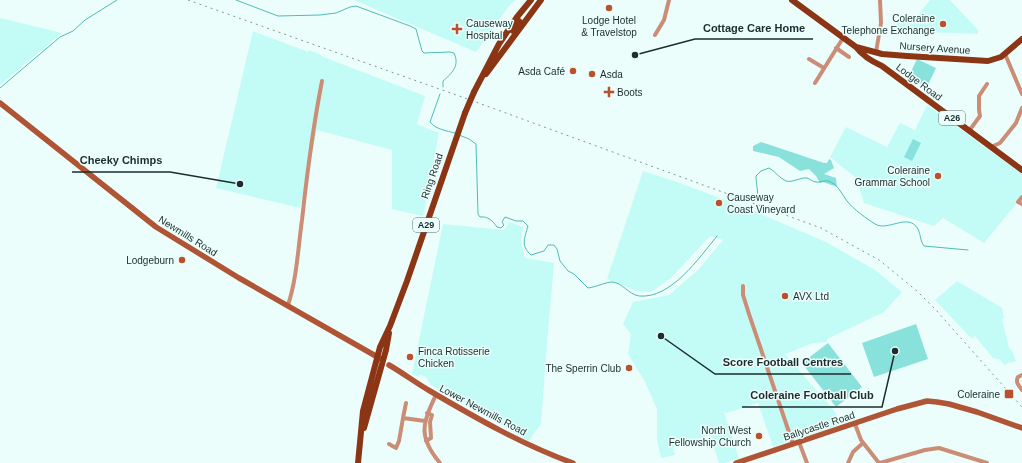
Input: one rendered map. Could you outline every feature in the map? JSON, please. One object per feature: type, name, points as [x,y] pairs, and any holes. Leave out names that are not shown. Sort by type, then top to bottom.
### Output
[{"type":"main road","name":"Ring Road","points":[[481,80],[485,69],[503,38],[531,0]]},
{"type":"main road","name":"Ring Road","points":[[358,463],[363,411],[377,356],[410,274],[465,113],[481,80],[541,0]]},
{"type":"main road","name":"Lodge Road","points":[[792,0],[1022,170]]},
{"type":"main road","points":[[485,69],[520,21]]},
{"type":"main road","name":"Nursery Avenue","points":[[856,47],[882,54],[982,61],[993,60],[1005,54],[1022,39]]},
{"type":"main road","points":[[876,52],[875,58],[881,65]]},
{"type":"main road","points":[[881,65],[882,54]]},
{"type":"main road","name":"Ring Road","points":[[361,438],[386,350],[390,326]]},
{"type":"street","points":[[655,35],[664,20],[670,0]]},
{"type":"street","points":[[876,52],[881,23],[880,0]]},
{"type":"street","points":[[823,83],[816,81],[843,38]]},
{"type":"street","points":[[836,48],[849,57]]},
{"type":"street","points":[[1005,54],[1022,94]]},
{"type":"street","points":[[809,59],[824,68]]},
{"type":"street","points":[[288,305],[296,266],[308,165],[322,81]]},
{"type":"street","points":[[969,131],[980,116],[978,110],[980,96],[987,84]]},
{"type":"street","name":"Newmills Road","points":[[0,103],[156,227],[239,278],[383,360]]},
{"type":"street","points":[[991,147],[1000,143],[1016,124],[1022,108]]},
{"type":"street","points":[[1022,197],[1018,202],[1022,204]]},
{"type":"street","points":[[743,286],[743,295],[749,314],[793,444]]},
{"type":"street","name":"Lower Newmills Road","points":[[388,365],[436,395],[536,449],[573,463]]},
{"type":"street","points":[[1020,374],[1017,378],[1017,382],[1022,390]]},
{"type":"street","points":[[436,395],[427,413],[425,421],[425,435],[432,454],[440,463]]},
{"type":"street","name":"Ballycastle Road","points":[[736,463],[897,409],[927,401],[949,404],[1020,426]]},
{"type":"street","points":[[389,444],[396,448],[399,441],[406,403]]},
{"type":"street","points":[[426,441],[431,438],[430,422],[432,415],[427,413]]},
{"type":"street","points":[[403,418],[425,421]]},
{"type":"street","points":[[855,424],[863,444],[880,463],[925,450],[939,448],[987,463]]},
{"type":"street","points":[[799,442],[807,463]]},
{"type":"street","points":[[848,463],[853,452],[863,444]]},
{"type":"shaded area","name":"Causeway Hospital","points":[[354,0],[515,0],[509,6],[476,52]]},
{"type":"shaded area","points":[[930,0],[950,0],[978,30],[978,34],[900,31],[897,35],[894,33],[893,27],[898,21],[902,22],[905,19],[911,24]]},
{"type":"shaded area","points":[[0,18],[62,33],[0,85]]},
{"type":"shaded area","points":[[253,31],[308,52],[309,50],[425,96],[417,124],[439,133],[423,216],[392,209],[392,150],[317,130],[300,208],[216,188]]},
{"type":"shaded area","points":[[917,59],[936,68],[927,87],[908,78]]},
{"type":"shaded area","name":"Coleraine Grammar School","points":[[927,105],[1022,174],[1022,197],[984,243],[943,218],[934,226],[864,203],[856,178],[830,157],[846,127],[887,147],[900,123],[915,130]]},
{"type":"shaded area","points":[[913,139],[921,143],[912,161],[904,157]]},
{"type":"shaded area","points":[[761,142],[824,163],[827,163],[829,159],[831,160],[834,168],[824,174],[836,178],[837,187],[823,182],[820,183],[809,169],[800,171],[779,157],[753,151],[753,146]]},
{"type":"shaded area","points":[[643,171],[680,183],[754,211],[826,242],[875,270],[902,292],[884,312],[827,339],[827,342],[813,343],[785,354],[836,413],[839,425],[773,447],[758,403],[727,413],[724,412],[739,458],[725,463],[719,463],[710,435],[673,447],[675,455],[661,458],[657,441],[657,409],[645,382],[628,354],[631,334],[623,324],[633,302],[669,295],[699,269],[723,240],[710,236],[671,278],[651,292],[637,291],[607,279]]},
{"type":"shaded area","points":[[509,222],[523,227],[521,242],[525,258],[554,263],[541,424],[528,441],[466,403],[431,385],[426,377],[412,374],[443,224],[504,230]]},
{"type":"shaded area","points":[[957,281],[1002,308],[1004,319],[1002,319],[1009,348],[1012,351],[1016,361],[1011,363],[1009,362],[1005,365],[999,359],[993,358],[975,336],[972,339],[935,300]]},
{"type":"shaded area","points":[[916,324],[928,359],[874,377],[862,343]]},
{"type":"shaded area","points":[[828,343],[862,387],[836,407],[802,363]]},
{"type":"waterway","points":[[0,88],[60,37],[73,31],[85,20],[117,0]]},
{"type":"waterway","points":[[236,0],[278,16],[336,13],[356,6],[410,26],[416,29],[422,51],[424,53],[454,53],[456,65],[452,72],[443,81],[443,87]]},
{"type":"waterway","points":[[440,94],[430,122],[438,128],[455,133]]},
{"type":"waterway","points":[[459,135],[476,144],[478,214],[480,217],[488,218],[497,227],[501,228],[504,225],[502,222],[505,217],[516,221],[523,221],[528,226],[524,245],[531,255],[544,251],[548,245],[554,245],[557,249],[560,261],[568,271],[574,274],[588,288],[612,282],[619,284],[635,295],[639,296],[651,295],[662,291],[683,275],[717,236]]},
{"type":"waterway","points":[[757,201],[758,195],[756,176],[761,171],[769,168],[786,181],[805,178],[815,182],[828,181],[837,187],[853,207],[875,224],[886,226],[909,222],[914,224],[918,229],[924,246],[968,250]]},
{"type":"railway","points":[[188,0],[462,97],[821,228],[879,260],[917,291],[936,310],[1022,407]]},
{"type":"place","name":"Lodge Hotel & Travelstop","points":[[609,8]]},
{"type":"place","name":"Coleraine Telephone Exchange","points":[[943,24]]},
{"type":"place","name":"Causeway Hospital","points":[[457,29]]},
{"type":"place","name":"Cottage Care Home","points":[[635,55]]},
{"type":"place","name":"Asda Café","points":[[573,71]]},
{"type":"place","name":"Asda","points":[[592,74]]},
{"type":"place","name":"Boots","points":[[609,92]]},
{"type":"place","name":"Coleraine Grammar School","points":[[938,176]]},
{"type":"place","name":"Cheeky Chimps","points":[[240,184]]},
{"type":"place","name":"Causeway Coast Vineyard","points":[[719,203]]},
{"type":"place","name":"Lodgeburn","points":[[182,260]]},
{"type":"place","name":"AVX Ltd","points":[[785,296]]},
{"type":"place","name":"Score Football Centres","points":[[661,336]]},
{"type":"place","name":"Coleraine Football Club","points":[[895,351]]},
{"type":"place","name":"Finca Rotisserie Chicken","points":[[410,357]]},
{"type":"place","name":"The Sperrin Club","points":[[629,368]]},
{"type":"place","name":"Coleraine","points":[[1009,394]]},
{"type":"place","name":"North West Fellowship Church","points":[[759,436]]}]
